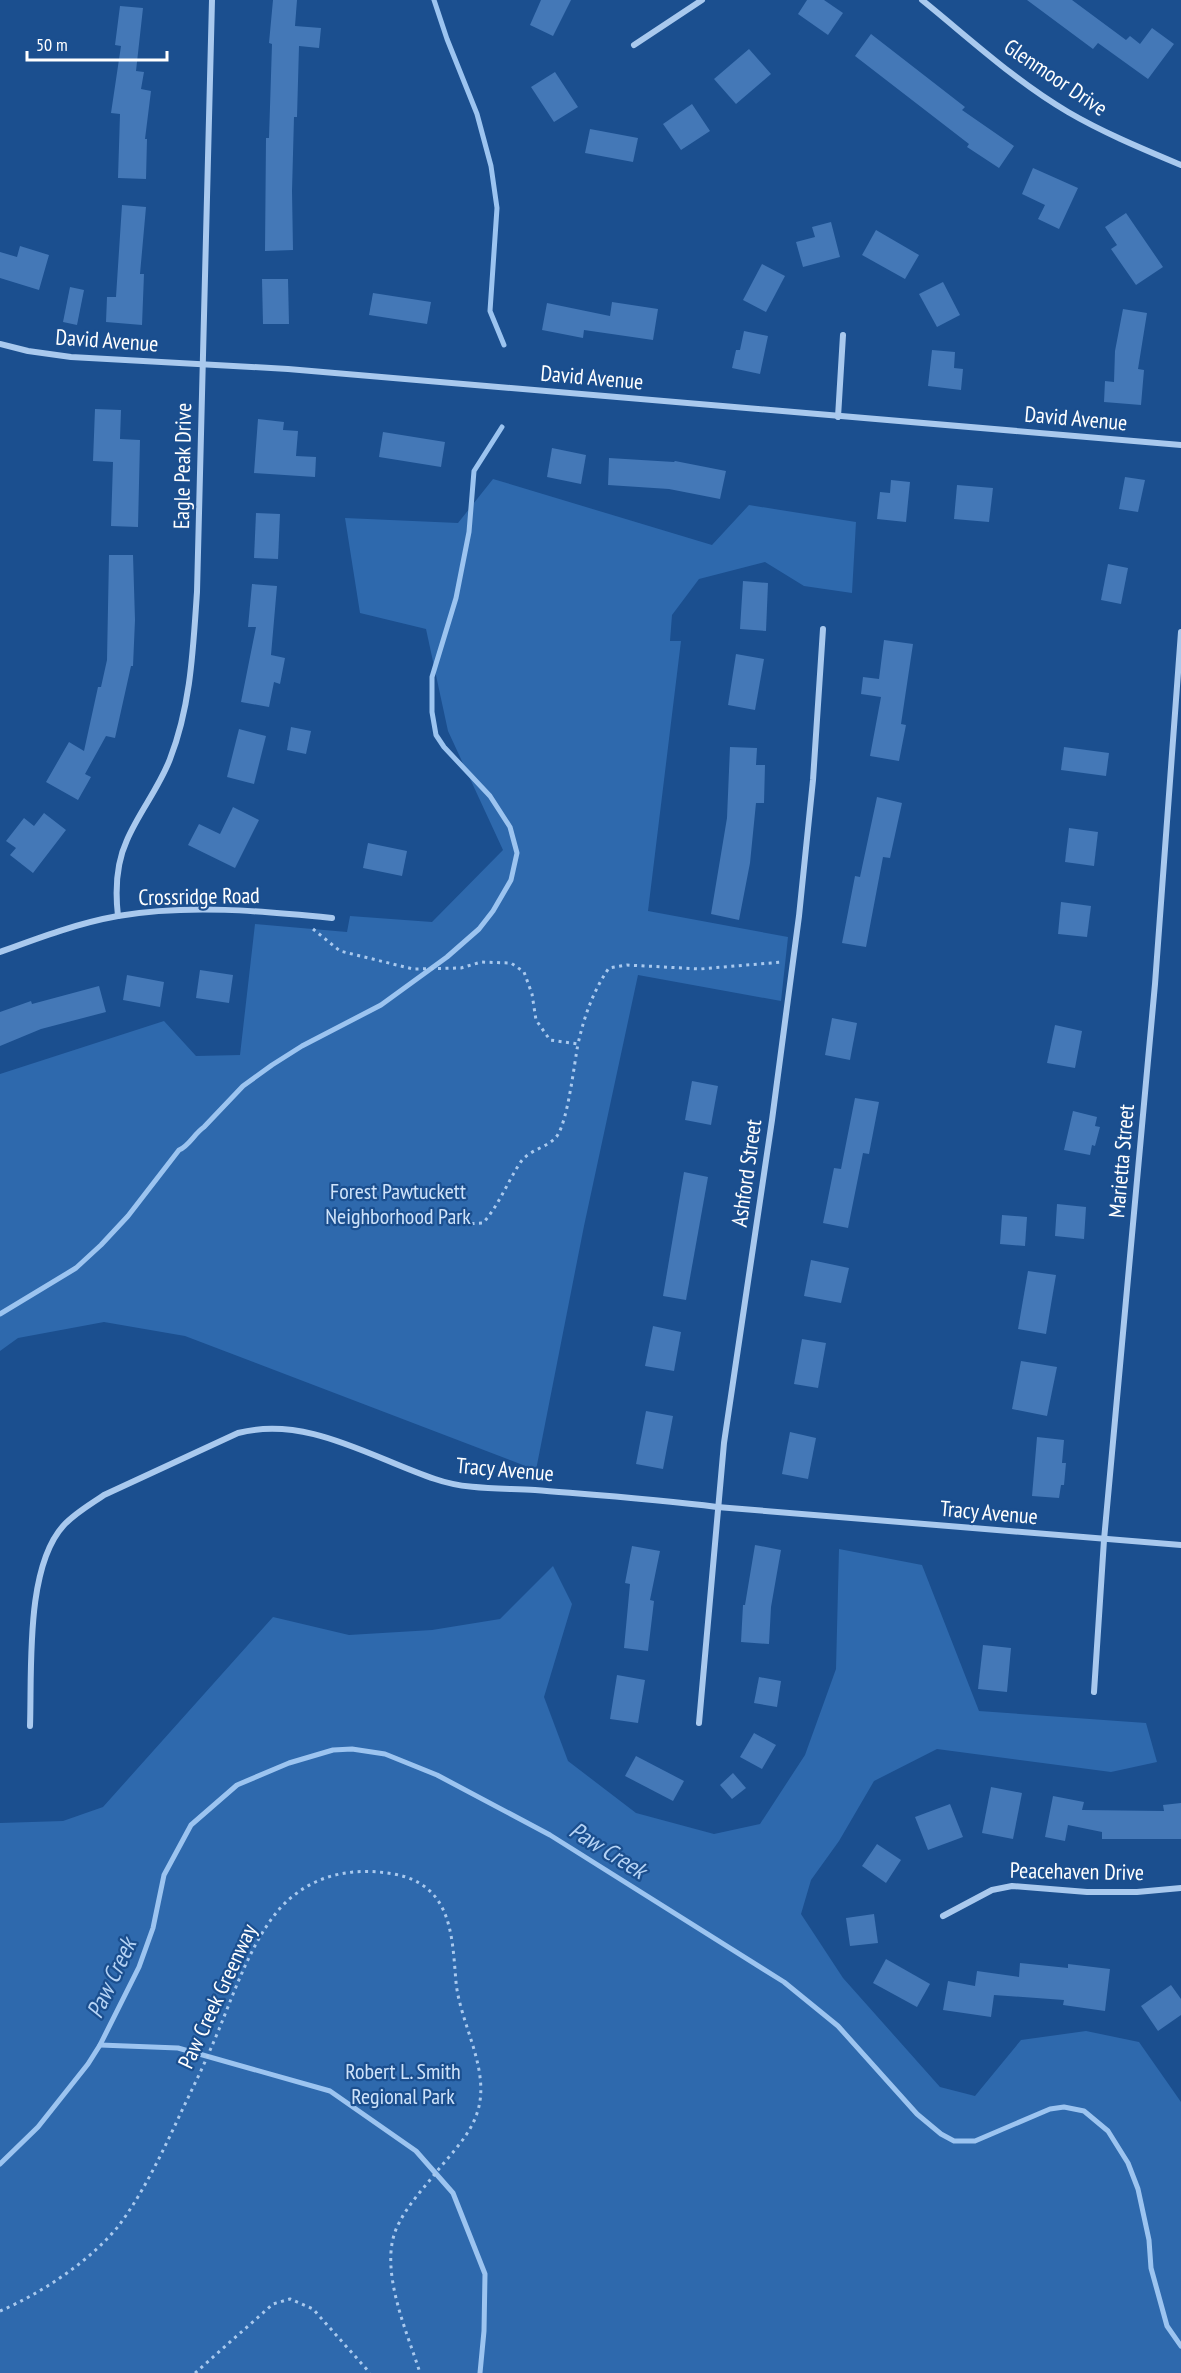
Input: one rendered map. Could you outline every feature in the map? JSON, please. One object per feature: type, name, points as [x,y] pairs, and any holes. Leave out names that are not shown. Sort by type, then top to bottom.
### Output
[{"type":"street","name":"Eagle Peak Drive","points":[[118,916],[117,873],[123,850],[127,838],[153,796],[170,759],[189,693],[197,592],[212,0]]},
{"type":"street","points":[[633,45],[702,0]]},
{"type":"street","name":"Glenmoor Drive","points":[[922,0],[1025,84],[1068,112],[1181,165]]},
{"type":"street","points":[[838,417],[843,335]]},
{"type":"street","name":"David Avenue","points":[[0,344],[28,351],[71,357],[288,369],[1181,445]]},
{"type":"street","name":"Ashford Street","points":[[699,1723],[724,1443],[793,962],[813,780],[823,628]]},
{"type":"street","name":"Marietta Street","points":[[1094,1692],[1104,1540],[1154,995],[1181,632]]},
{"type":"street","name":"Crossridge Road","points":[[0,952],[82,925],[118,916],[160,911],[196,909],[332,918]]},
{"type":"street","name":"Tracy Avenue","points":[[30,1726],[37,1583],[52,1542],[64,1525],[105,1495],[238,1432],[264,1428],[300,1430],[438,1480],[455,1484],[1181,1545]]},
{"type":"street","name":"Peacehaven Drive","points":[[943,1916],[992,1890],[1011,1886],[1097,1892],[1137,1892],[1181,1888]]},
{"type":"path","points":[[300,915],[324,940],[340,951],[413,969],[461,968],[481,962],[511,963],[524,972],[532,994],[536,1020],[550,1040],[578,1044]]},
{"type":"path","points":[[464,1224],[483,1223],[495,1210],[522,1160],[534,1149],[547,1144],[557,1136],[563,1121],[584,1018],[599,981],[609,968],[627,965],[700,969],[755,963],[793,962]]},
{"type":"path","name":"Paw Creek Greenway","points":[[0,2311],[40,2291],[70,2271],[119,2226],[160,2159],[253,1949],[278,1910],[296,1893],[320,1880],[341,1873],[368,1871],[397,1874],[416,1881],[430,1891],[446,1913],[451,1929],[456,1986],[480,2084],[477,2116],[468,2132],[413,2202],[399,2222],[393,2236],[391,2269],[394,2287],[420,2373]]},
{"type":"path","points":[[195,2373],[273,2304],[290,2300],[313,2309],[370,2373]]},
{"type":"green space","name":"Forest Pawtuckett Neighborhood Park","points":[[493,479],[712,545],[749,505],[856,522],[852,593],[804,586],[765,562],[699,579],[672,615],[670,641],[681,641],[648,911],[788,937],[781,1001],[638,975],[584,1226],[536,1470],[185,1336],[104,1322],[18,1338],[0,1351],[0,1074],[164,1021],[196,1056],[240,1055],[255,924],[347,932],[350,916],[432,922],[503,850],[448,731],[426,629],[360,613],[345,518],[458,523]]},
{"type":"green space","name":"Robert L. Smith Regional Park","points":[[839,1549],[922,1565],[979,1711],[1146,1723],[1157,1762],[1111,1772],[937,1749],[874,1781],[839,1841],[811,1880],[801,1914],[843,1978],[940,2087],[975,2096],[1021,2040],[1086,2031],[1139,2042],[1181,2102],[1181,2373],[0,2373],[0,1823],[63,1821],[103,1807],[273,1617],[349,1635],[432,1630],[500,1619],[553,1566],[572,1604],[544,1697],[568,1761],[636,1813],[714,1834],[760,1824],[805,1755],[836,1669]]},
{"type":"building","points":[[273,0],[297,0],[295,26],[321,28],[319,48],[299,46],[297,117],[294,117],[293,250],[265,251],[266,138],[269,138],[272,44],[269,43]]},
{"type":"building","points":[[541,0],[571,0],[553,36],[530,25]]},
{"type":"building","points":[[807,0],[824,0],[843,13],[828,35],[798,14]]},
{"type":"building","points":[[1027,0],[1072,0],[1126,40],[1130,36],[1140,44],[1152,28],[1174,44],[1148,79],[1098,43],[1093,49]]},
{"type":"building","points":[[120,6],[143,8],[136,71],[144,72],[141,89],[151,91],[145,139],[147,139],[146,179],[118,178],[120,114],[111,113],[121,46],[115,45]]},
{"type":"building","points":[[871,34],[965,107],[962,110],[1014,146],[999,168],[967,147],[969,144],[855,56]]},
{"type":"building","points":[[749,49],[771,74],[736,104],[714,79]]},
{"type":"building","points":[[555,72],[578,107],[554,122],[531,87]]},
{"type":"building","points":[[692,104],[710,131],[681,150],[663,124]]},
{"type":"building","points":[[590,129],[638,138],[633,162],[585,153]]},
{"type":"building","points":[[1033,168],[1078,188],[1059,229],[1038,219],[1045,205],[1022,194]]},
{"type":"building","points":[[122,205],[146,207],[140,274],[144,274],[142,325],[106,322],[107,297],[116,297]]},
{"type":"building","points":[[1126,213],[1163,267],[1136,285],[1111,249],[1117,245],[1105,227]]},
{"type":"building","points":[[831,222],[840,257],[803,267],[796,242],[815,237],[812,227]]},
{"type":"building","points":[[876,230],[919,255],[905,279],[862,255]]},
{"type":"building","points":[[20,246],[49,255],[39,290],[0,278],[0,252],[17,257]]},
{"type":"building","points":[[762,264],[785,276],[766,312],[743,300]]},
{"type":"building","points":[[262,279],[288,279],[289,324],[263,324]]},
{"type":"building","points":[[943,282],[960,315],[937,327],[919,294]]},
{"type":"building","points":[[70,287],[84,290],[77,325],[63,322]]},
{"type":"building","points":[[373,293],[431,302],[427,324],[369,315]]},
{"type":"building","points":[[612,302],[658,309],[653,340],[584,330],[583,338],[542,330],[547,303],[610,316]]},
{"type":"building","points":[[1123,309],[1147,313],[1138,369],[1144,370],[1141,405],[1104,402],[1105,381],[1114,382],[1115,351]]},
{"type":"building","points":[[744,331],[768,336],[760,374],[732,368],[736,350],[740,350]]},
{"type":"building","points":[[932,350],[955,352],[954,368],[963,369],[961,390],[928,386]]},
{"type":"building","points":[[95,409],[121,410],[120,439],[140,440],[138,527],[111,526],[113,462],[93,461]]},
{"type":"building","points":[[258,419],[284,422],[283,430],[298,431],[296,456],[316,457],[315,477],[254,473]]},
{"type":"building","points":[[383,432],[445,442],[441,467],[379,457]]},
{"type":"building","points":[[552,448],[586,455],[581,484],[547,477]]},
{"type":"building","points":[[609,458],[675,461],[726,471],[720,499],[669,489],[608,485]]},
{"type":"building","points":[[1125,477],[1145,480],[1138,512],[1119,509]]},
{"type":"building","points":[[891,480],[910,482],[906,522],[877,519],[880,492],[890,493]]},
{"type":"building","points":[[957,485],[993,488],[989,522],[954,519]]},
{"type":"building","points":[[256,513],[280,514],[278,559],[254,558]]},
{"type":"building","points":[[109,555],[133,555],[135,620],[133,666],[131,666],[115,738],[106,736],[85,774],[91,777],[78,800],[46,782],[69,742],[84,751],[98,687],[101,687],[107,660]]},
{"type":"building","points":[[1108,564],[1128,568],[1121,604],[1101,600]]},
{"type":"building","points":[[743,581],[768,583],[766,631],[740,629]]},
{"type":"building","points":[[252,584],[277,586],[271,655],[285,658],[280,684],[274,682],[269,707],[241,702],[256,627],[248,627]]},
{"type":"building","points":[[884,640],[913,644],[901,724],[906,725],[899,761],[870,756],[881,697],[861,694],[863,677],[879,679]]},
{"type":"building","points":[[736,654],[764,659],[755,710],[728,705]]},
{"type":"building","points":[[291,727],[311,731],[306,754],[287,750]]},
{"type":"building","points":[[239,729],[266,736],[254,784],[227,777]]},
{"type":"building","points":[[730,747],[757,748],[756,765],[765,765],[764,803],[756,803],[750,863],[739,920],[711,914],[727,818]]},
{"type":"building","points":[[1064,747],[1109,753],[1106,776],[1061,770]]},
{"type":"building","points":[[877,797],[902,803],[890,858],[883,857],[866,947],[842,943],[855,876],[860,877]]},
{"type":"building","points":[[233,807],[259,820],[235,868],[188,845],[199,824],[220,834]]},
{"type":"building","points":[[44,813],[66,830],[33,873],[10,855],[16,848],[6,841],[24,818],[34,826]]},
{"type":"building","points":[[1069,828],[1098,832],[1094,866],[1065,862]]},
{"type":"building","points":[[368,843],[407,851],[402,876],[363,868]]},
{"type":"building","points":[[1061,902],[1091,906],[1087,937],[1058,934]]},
{"type":"building","points":[[200,970],[233,975],[229,1003],[196,998]]},
{"type":"building","points":[[127,975],[164,982],[160,1007],[123,1000]]},
{"type":"building","points":[[99,986],[106,1012],[41,1029],[0,1046],[0,1012],[31,1001],[32,1004]]},
{"type":"building","points":[[832,1018],[857,1023],[850,1060],[825,1055]]},
{"type":"building","points":[[1055,1025],[1082,1031],[1075,1068],[1047,1063]]},
{"type":"building","points":[[692,1081],[718,1086],[711,1125],[685,1120]]},
{"type":"building","points":[[855,1098],[879,1102],[869,1154],[863,1153],[848,1228],[823,1223],[834,1168],[841,1169]]},
{"type":"building","points":[[1073,1111],[1097,1117],[1095,1126],[1100,1127],[1090,1155],[1064,1150]]},
{"type":"building","points":[[684,1172],[708,1177],[686,1300],[663,1296]]},
{"type":"building","points":[[1057,1204],[1086,1207],[1084,1239],[1055,1236]]},
{"type":"building","points":[[1002,1215],[1027,1217],[1025,1246],[1000,1244]]},
{"type":"building","points":[[811,1260],[849,1268],[841,1303],[804,1296]]},
{"type":"building","points":[[1028,1271],[1056,1275],[1046,1334],[1018,1329]]},
{"type":"building","points":[[653,1326],[681,1332],[674,1371],[645,1366]]},
{"type":"building","points":[[802,1339],[826,1343],[818,1388],[794,1384]]},
{"type":"building","points":[[1021,1361],[1057,1367],[1047,1416],[1012,1409]]},
{"type":"building","points":[[646,1411],[673,1416],[663,1469],[636,1464]]},
{"type":"building","points":[[790,1432],[816,1438],[808,1479],[782,1474]]},
{"type":"building","points":[[1037,1437],[1064,1440],[1062,1463],[1066,1463],[1064,1485],[1061,1485],[1059,1498],[1032,1496]]},
{"type":"building","points":[[755,1545],[781,1550],[771,1607],[769,1644],[741,1642],[743,1605],[745,1605]]},
{"type":"building","points":[[632,1546],[660,1551],[650,1600],[654,1601],[648,1651],[624,1648],[630,1584],[625,1583]]},
{"type":"building","points":[[983,1645],[1011,1648],[1007,1692],[978,1689]]},
{"type":"building","points":[[617,1675],[645,1680],[638,1723],[610,1719]]},
{"type":"building","points":[[759,1677],[781,1681],[777,1707],[754,1703]]},
{"type":"building","points":[[754,1733],[776,1745],[762,1769],[740,1757]]},
{"type":"building","points":[[636,1756],[684,1781],[673,1801],[625,1776]]},
{"type":"building","points":[[733,1773],[746,1788],[732,1799],[720,1785]]},
{"type":"building","points":[[991,1787],[1022,1793],[1013,1839],[982,1833]]},
{"type":"building","points":[[1053,1796],[1084,1802],[1082,1810],[1164,1811],[1163,1805],[1181,1803],[1181,1839],[1102,1839],[1102,1832],[1068,1825],[1065,1841],[1045,1837]]},
{"type":"building","points":[[950,1804],[963,1837],[928,1850],[915,1817]]},
{"type":"building","points":[[877,1844],[901,1860],[886,1883],[862,1866]]},
{"type":"building","points":[[874,1914],[878,1943],[850,1946],[846,1918]]},
{"type":"building","points":[[886,1959],[930,1984],[917,2007],[873,1983]]},
{"type":"building","points":[[1020,1963],[1068,1968],[1068,1964],[1110,1969],[1105,2011],[1063,2005],[1064,2000],[994,1995],[991,2017],[943,2010],[948,1981],[975,1986],[977,1971],[1019,1977]]},
{"type":"building","points":[[1171,1985],[1181,1999],[1181,2015],[1158,2031],[1141,2006]]},
{"type":"waterway","points":[[434,0],[477,114],[491,166],[497,208],[490,311],[504,345]]},
{"type":"waterway","points":[[0,1314],[76,1268],[101,1245],[128,1216],[179,1150],[189,1143],[243,1086],[302,1046],[381,1005],[447,957],[479,929],[493,911],[511,880],[517,853],[510,827],[490,796],[444,747],[436,735],[432,712],[432,677],[456,598],[469,532],[474,471],[502,427]]},
{"type":"waterway","name":"Paw Creek","points":[[0,2164],[38,2127],[88,2064],[100,2045],[139,1967],[153,1928],[164,1875],[191,1825],[237,1785],[289,1763],[333,1750],[352,1749],[385,1754],[437,1775],[550,1835],[784,1982],[838,2026],[917,2114],[941,2134],[954,2141],[975,2141],[1050,2109],[1064,2107],[1084,2111],[1108,2131],[1128,2163],[1138,2189],[1149,2240],[1151,2268],[1167,2326],[1181,2346]]},
{"type":"waterway","points":[[100,2045],[178,2048],[330,2091],[416,2151],[453,2193],[485,2274],[484,2331],[480,2373]]}]
